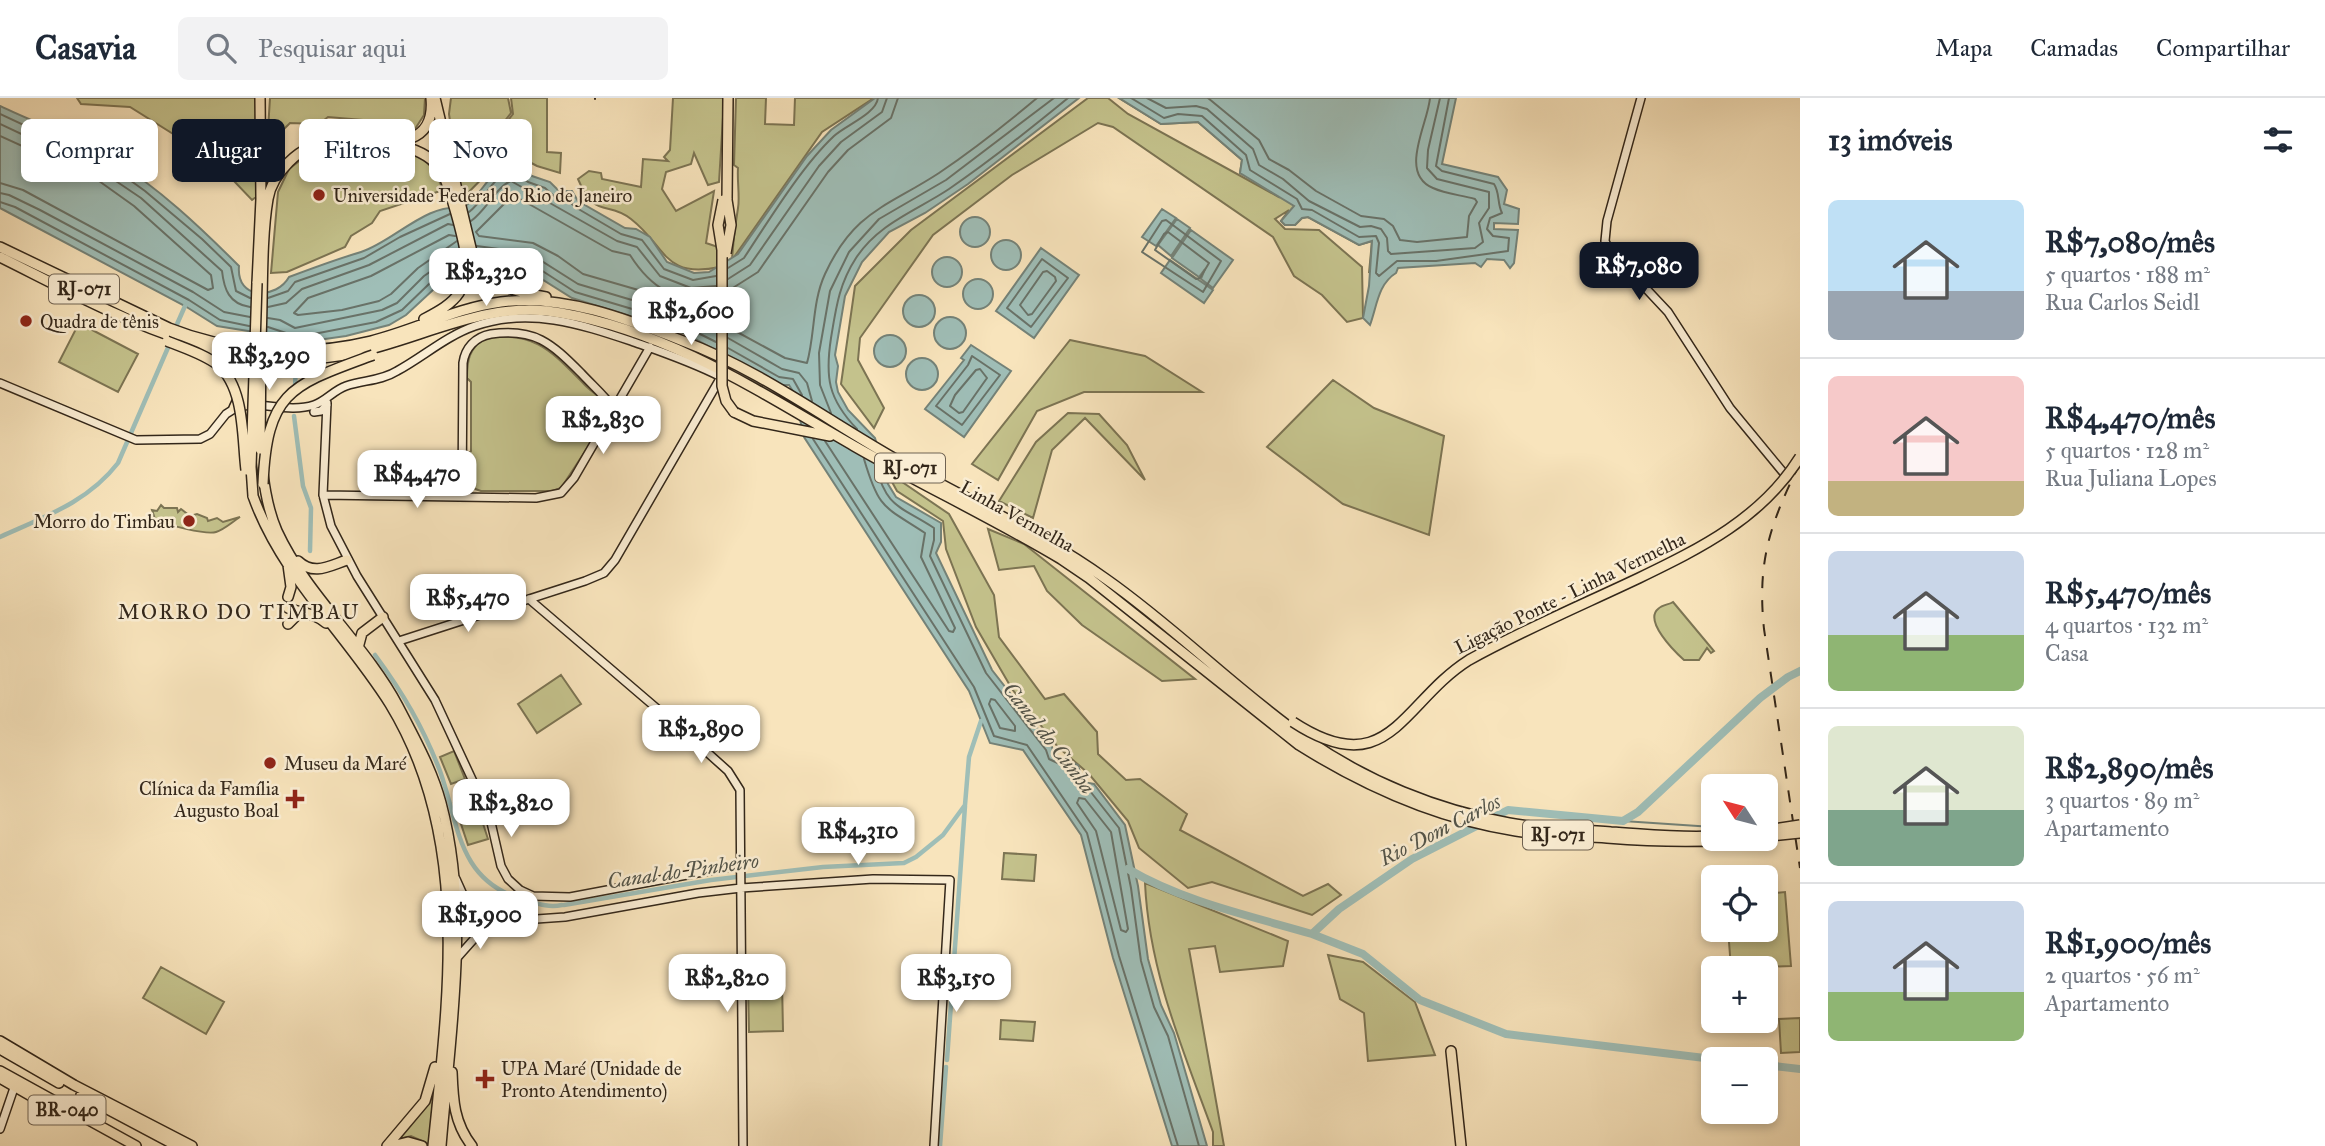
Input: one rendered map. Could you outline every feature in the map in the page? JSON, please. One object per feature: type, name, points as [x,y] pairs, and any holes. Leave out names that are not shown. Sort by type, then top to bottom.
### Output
[{"type":"highway","points":[[262,98],[260,449],[263,484],[273,532],[395,700],[423,755],[440,801],[455,875],[457,958],[441,1146]]},
{"type":"highway","points":[[415,136],[420,134],[431,114],[433,98]]},
{"type":"highway","points":[[392,334],[442,310],[459,293],[464,281],[466,255],[433,98]]},
{"type":"highway","points":[[728,98],[725,178],[731,225],[726,246],[721,371],[724,397],[740,416],[757,422],[823,434],[853,446]]},
{"type":"highway","points":[[415,151],[440,169],[451,183],[472,252],[480,269],[489,279],[507,288],[562,300],[591,310]]},
{"type":"highway","points":[[253,496],[251,467],[260,283],[268,199],[283,168],[299,154]]},
{"type":"highway","name":"Linha Vermelha","points":[[0,247],[186,343],[283,356],[350,354],[483,314],[534,310],[587,318],[688,347],[853,446],[1043,549],[1089,578],[1299,745],[1356,779],[1481,825],[1540,834],[1682,843],[1701,842]]},
{"type":"highway","name":"RJ-071","points":[[0,257],[102,307],[171,335]]},
{"type":"highway","name":"Linha Vermelha","points":[[308,354],[392,334],[500,302],[536,301],[591,310],[643,325],[743,369],[901,463],[1080,561],[1118,587],[1292,729],[1348,766],[1437,808],[1506,822],[1544,827],[1701,836]]},
{"type":"highway","points":[[263,484],[269,430],[277,410],[287,397],[320,375],[395,348],[423,333]]},
{"type":"highway","points":[[171,335],[213,362],[230,380],[236,394],[247,478],[253,496],[288,563],[390,705],[419,766],[434,807],[450,908],[433,1146]]},
{"type":"highway","name":"Linha Vermelha","points":[[171,335],[283,356]]},
{"type":"highway","points":[[186,343],[219,359],[233,370],[241,387],[234,408]]},
{"type":"highway","points":[[245,405],[248,366],[267,364],[283,356]]},
{"type":"highway","name":"Ligação Ponte - Linha Vermelha","points":[[1238,685],[1315,736],[1336,743],[1363,743],[1385,735],[1409,718],[1444,678],[1471,659],[1724,534],[1770,496],[1800,457]]},
{"type":"highway","points":[[289,552],[310,570],[347,560]]},
{"type":"highway","points":[[288,563],[291,587],[288,597]]},
{"type":"highway","points":[[288,608],[299,613],[312,612],[335,631]]},
{"type":"highway","points":[[288,624],[299,613]]},
{"type":"highway","points":[[358,648],[362,633],[383,617]]},
{"type":"highway","points":[[1778,832],[1800,829]]},
{"type":"highway","points":[[389,1146],[419,1110],[429,1091],[444,1017]]},
{"type":"highway","points":[[450,1032],[453,1105],[461,1129],[472,1146]]},
{"type":"highway","points":[[0,1041],[74,1085],[192,1146]]},
{"type":"highway","name":"BR-040","points":[[0,1049],[177,1146]]},
{"type":"highway","points":[[1451,1051],[1461,1146]]},
{"type":"highway","name":"BR-040","points":[[0,1071],[136,1146]]},
{"type":"highway","points":[[0,1079],[125,1146]]},
{"type":"highway","points":[[389,1146],[408,1142],[422,1146]]},
{"type":"street","points":[[1641,98],[1607,221],[1605,241],[1608,248],[1677,324],[1730,408],[1787,477]]},
{"type":"street","points":[[314,408],[337,390],[388,376],[459,332],[506,318],[547,318],[578,323],[721,371],[612,564],[604,573],[399,641]]},
{"type":"street","points":[[462,497],[463,363],[466,351],[480,337],[526,333],[543,340],[561,353],[614,409]]},
{"type":"street","points":[[323,495],[536,498],[561,493],[575,478],[650,347]]},
{"type":"street","points":[[0,383],[129,437],[150,441],[198,440],[210,434],[234,408],[245,405],[325,410]]},
{"type":"street","points":[[337,390],[325,410],[323,495],[328,519],[347,560],[435,701],[490,818],[501,866],[508,879],[520,890],[541,897],[570,897],[740,865]]},
{"type":"street","points":[[314,408],[325,428]]},
{"type":"street","points":[[528,599],[732,775],[741,795],[743,1146]]},
{"type":"street","points":[[455,875],[465,900],[478,914],[486,919],[506,921],[540,920],[723,890],[741,881],[766,887],[882,879],[950,880],[934,1146]]},
{"type":"street","points":[[457,958],[477,934],[488,926],[506,921]]},
{"type":"street","points":[[0,1129],[14,1088]]},
{"type":"shaded area","points":[[77,98],[259,98],[258,119],[172,119],[172,133],[158,125],[158,119],[149,119],[130,107],[81,104]]},
{"type":"shaded area","points":[[270,98],[425,98],[424,115],[415,129],[415,119],[299,119],[299,123],[290,123],[285,128],[285,119],[269,119]]},
{"type":"shaded area","points":[[451,98],[508,98],[511,113],[506,119],[450,119]]},
{"type":"shaded area","points":[[511,98],[547,98],[547,152],[561,153],[560,173],[532,163],[532,119],[509,119],[513,114]]},
{"type":"shaded area","points":[[673,98],[723,98],[724,101],[719,182],[708,185],[694,153],[691,164],[666,172],[662,189],[676,211],[714,191],[706,243],[718,247],[720,267],[701,270],[676,264],[631,219],[590,200],[578,179],[589,171],[601,173],[602,179],[641,187],[643,159],[668,161],[664,157],[670,150]]},
{"type":"shaded area","points":[[736,98],[766,98],[765,124],[794,125],[795,98],[874,98],[822,132],[732,260],[739,199],[738,168],[734,165]]},
{"type":"shaded area","points":[[1088,98],[1108,98],[1128,114],[1277,196],[1274,191],[1240,173],[1242,160],[1198,122],[1161,124],[1119,98],[1337,98],[1389,219],[1369,273],[1372,241],[1359,245],[1308,217],[1302,218],[1295,225],[1285,225],[1281,221],[1289,210],[1275,219],[1285,229],[1319,230],[1362,267],[1363,318],[1347,322],[1322,295],[1294,276],[1273,237],[1113,127],[1098,123],[1012,175],[933,235],[860,338],[858,360],[884,408],[874,428],[841,384],[855,286],[911,230]]},
{"type":"shaded area","points":[[415,154],[429,165],[429,182],[439,182],[444,192],[380,211],[372,223],[351,236],[345,247],[287,272],[271,273],[278,192],[289,169],[299,161],[299,182],[415,182]]},
{"type":"shaded area","points":[[235,182],[256,182],[256,197],[252,200]]},
{"type":"shaded area","points":[[458,182],[479,182],[461,200]]},
{"type":"shaded area","points":[[79,323],[138,354],[118,392],[59,362]]},
{"type":"shaded area","points":[[485,338],[517,338],[541,346],[561,361],[606,404],[605,421],[561,488],[552,491],[481,491],[468,482],[471,382],[467,378],[468,366],[472,351]]},
{"type":"shaded area","points":[[1070,340],[1145,356],[1202,392],[1084,392],[1037,411],[998,480],[972,464]]},
{"type":"shaded area","points":[[1333,380],[1374,408],[1444,436],[1429,535],[1343,504],[1267,447]]},
{"type":"shaded area","points":[[1068,413],[1099,414],[1127,445],[1145,480],[1085,418],[1052,450],[1033,518],[999,501],[1036,442]]},
{"type":"shaded area","points":[[886,471],[949,514],[994,595],[999,637],[1045,699],[1064,694],[1097,732],[1098,754],[1126,780],[1140,779],[1187,814],[1180,830],[1303,896],[1328,884],[1341,895],[1312,915],[1212,882],[1188,888],[1139,848],[1128,821],[1089,774],[1058,747],[1012,689],[976,627],[946,549],[943,521],[897,491]]},
{"type":"shaded area","points":[[161,505],[164,508],[177,508],[178,512],[181,509],[190,516],[197,514],[208,521],[217,518],[223,522],[240,517],[216,532],[195,531],[155,519],[152,510],[157,511]]},
{"type":"shaded area","points":[[988,529],[1024,544],[1195,679],[1162,681],[1082,625],[1047,591],[1034,566],[999,570]]},
{"type":"shaded area","points":[[1673,602],[1714,651],[1711,653],[1707,648],[1699,660],[1684,660],[1668,643],[1657,628],[1655,614],[1660,607]]},
{"type":"shaded area","points":[[561,675],[581,704],[537,733],[518,704]]},
{"type":"shaded area","points":[[454,751],[465,779],[451,784],[440,757]]},
{"type":"shaded area","points":[[474,796],[488,839],[468,845],[454,803]]},
{"type":"shaded area","points":[[1004,853],[1036,855],[1034,881],[1002,879]]},
{"type":"shaded area","points":[[1145,883],[1288,941],[1283,966],[1220,972],[1215,946],[1189,949],[1224,1146],[1213,1146],[1213,1132],[1169,1010],[1153,948]]},
{"type":"shaded area","points":[[1785,892],[1791,966],[1778,966],[1778,956],[1730,956],[1729,942],[1778,942],[1778,893]]},
{"type":"shaded area","points":[[1328,955],[1363,962],[1415,1002],[1435,1055],[1368,1061],[1364,1013],[1340,999]]},
{"type":"shaded area","points":[[161,967],[224,1002],[206,1034],[143,998]]},
{"type":"shaded area","points":[[782,982],[783,1031],[749,1032],[748,983]]},
{"type":"shaded area","points":[[1800,1018],[1800,1052],[1781,1053],[1779,1019]]},
{"type":"shaded area","points":[[1001,1020],[1035,1022],[1033,1041],[1000,1039]]},
{"type":"shaded area","points":[[435,1078],[429,1144],[411,1136],[395,1140]]},
{"type":"water","points":[[875,98],[1079,98],[968,184],[925,213],[889,232],[862,262],[845,296],[835,355],[838,366],[836,382],[838,392],[848,410],[875,438],[888,484],[896,497],[941,523],[941,542],[936,553],[992,670],[1052,747],[1054,755],[1078,765],[1083,782],[1094,784],[1125,825],[1138,886],[1148,959],[1161,1005],[1174,1033],[1207,1146],[1172,1146],[1113,958],[1081,835],[1023,750],[990,743],[969,691],[804,437],[794,393],[789,385],[779,385],[686,334],[572,298],[524,268],[510,265],[472,263],[434,289],[406,315],[389,325],[346,336],[290,344],[274,335],[217,326],[185,306],[0,208],[0,106],[30,119],[21,119],[21,182],[146,182],[224,251],[239,266],[244,286],[258,293],[276,289],[289,277],[373,247],[436,211],[463,208],[487,182],[532,182],[532,176],[550,182],[559,191],[572,191],[578,201],[625,228],[636,229],[650,237],[667,262],[694,273],[709,272],[738,254],[807,156],[831,130]]},
{"type":"water","points":[[1119,98],[1456,98],[1442,164],[1498,177],[1507,190],[1504,204],[1519,209],[1518,224],[1494,223],[1494,229],[1518,230],[1514,263],[1510,268],[1504,260],[1487,259],[1481,267],[1475,263],[1398,268],[1382,289],[1370,325],[1363,318],[1369,286],[1372,241],[1359,245],[1308,217],[1302,218],[1295,225],[1285,225],[1281,221],[1294,206],[1240,173],[1242,160],[1198,122],[1161,124]]},
{"type":"water","points":[[1162,209],[1176,218],[1156,246],[1142,237]]},
{"type":"water","points":[[975,217],[986,221],[990,232],[986,243],[975,247],[964,243],[960,232],[964,221]]},
{"type":"water","points":[[1177,219],[1190,228],[1171,256],[1158,245]]},
{"type":"water","points":[[1191,230],[1233,260],[1213,288],[1201,279],[1205,269],[1199,277],[1172,258]]},
{"type":"water","points":[[1006,240],[1017,244],[1021,255],[1017,266],[1006,270],[995,266],[991,255],[995,244]]},
{"type":"water","points":[[1041,248],[1079,275],[1034,338],[996,311]]},
{"type":"water","points":[[947,257],[958,261],[962,272],[958,283],[947,287],[936,283],[932,272],[936,261]]},
{"type":"water","points":[[1170,260],[1213,290],[1204,303],[1161,273]]},
{"type":"water","points":[[978,279],[989,283],[993,294],[989,305],[978,309],[967,305],[963,294],[967,283]]},
{"type":"water","points":[[919,295],[930,300],[935,311],[930,322],[919,327],[908,322],[903,311],[908,300]]},
{"type":"water","points":[[950,317],[961,322],[966,333],[961,344],[950,349],[939,344],[934,333],[939,322]]},
{"type":"water","points":[[890,335],[901,340],[906,351],[901,362],[890,367],[879,362],[874,351],[879,340]]},
{"type":"water","points":[[971,345],[1011,371],[964,437],[925,409],[964,360],[961,358]]},
{"type":"water","points":[[922,358],[933,363],[938,374],[933,385],[922,390],[911,385],[906,374],[911,363]]},
{"type":"waterway","points":[[174,331],[185,306]]},
{"type":"waterway","points":[[0,537],[64,507],[106,477],[118,463],[170,343]]},
{"type":"waterway","name":"Canal do Pinheiro","points":[[295,389],[296,359]]},
{"type":"waterway","name":"Canal do Pinheiro","points":[[294,416],[303,486],[311,508],[310,551]]},
{"type":"waterway","name":"Canal do Pinheiro","points":[[375,655],[427,740],[440,771],[457,830],[472,864],[500,890],[537,903],[562,905]]},
{"type":"waterway","name":"Rio Dom Carlos","points":[[1128,869],[1172,891],[1312,934],[1339,909],[1412,859],[1508,810],[1623,821],[1638,812],[1760,698],[1800,671]]},
{"type":"waterway","name":"Canal do Pinheiro","points":[[564,905],[711,880],[823,867],[904,863],[916,857],[943,835],[965,805],[969,757],[981,721]]},
{"type":"waterway","points":[[947,1060],[965,806]]},
{"type":"waterway","points":[[1623,821],[1701,826]]},
{"type":"waterway","points":[[1312,934],[1363,954],[1420,1000],[1506,1034],[1701,1058]]},
{"type":"waterway","points":[[1778,1066],[1800,1069]]},
{"type":"waterway","points":[[940,1146],[946,1067]]},
{"type":"railway","points":[[1800,463],[1774,524],[1762,583],[1764,629],[1800,868]]},
{"type":"place","name":"Universidade Federal do Rio de Janeiro","points":[[319,195]]},
{"type":"place","name":"Quadra de tênis","points":[[26,321]]},
{"type":"place","name":"Morro do Timbau","points":[[189,521]]},
{"type":"place","name":"Museu da Maré","points":[[270,763]]},
{"type":"place","name":"Clínica da Família Augusto Boal","points":[[295,799]]},
{"type":"place","name":"UPA Maré (Unidade de Pronto Atendimento)","points":[[485,1079]]},
{"type":"district","name":"MORRO DO TIMBAU","points":[[239,612]]},
{"type":"water label","name":"Canal do Cunha","points":[[1049,738]]}]
